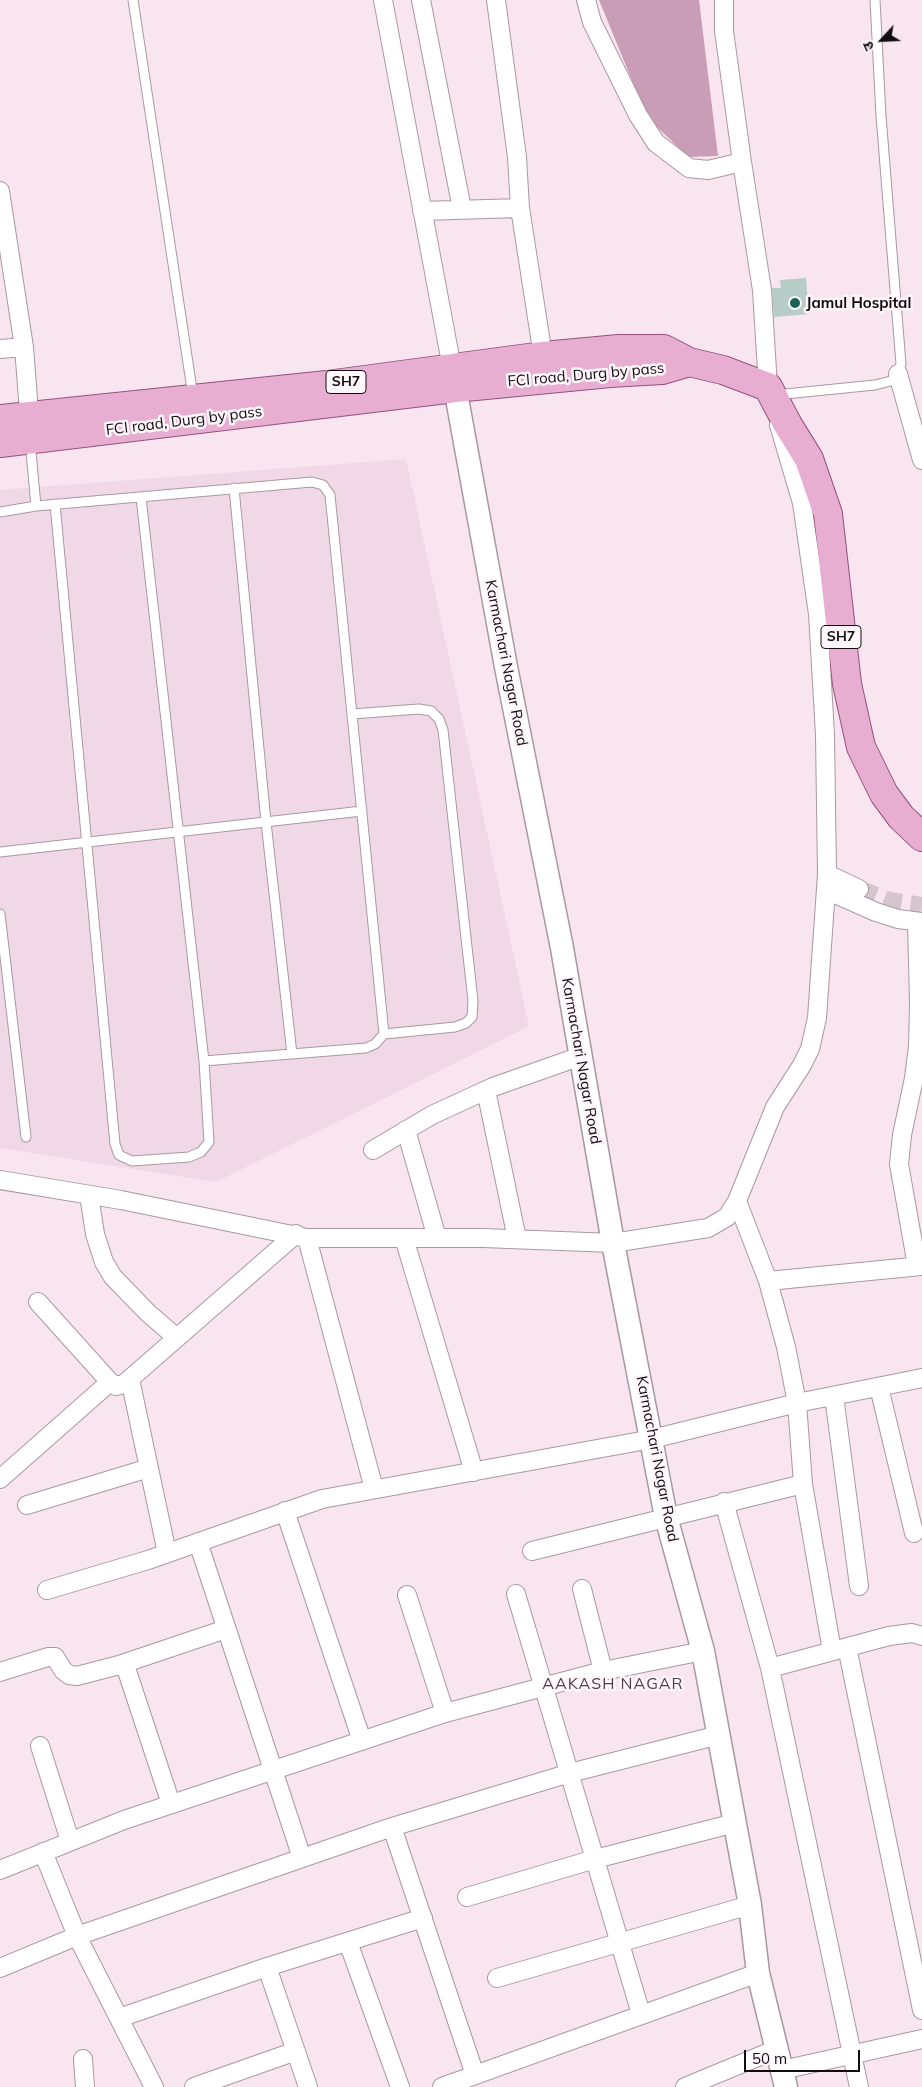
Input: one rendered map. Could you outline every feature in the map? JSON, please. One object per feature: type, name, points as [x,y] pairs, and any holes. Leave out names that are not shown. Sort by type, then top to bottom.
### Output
[{"type":"main road","name":"FCI road, Durg by pass","points":[[453,378],[543,356],[619,349],[664,350],[689,362]]},
{"type":"main road","name":"FCI road, Durg by pass","points":[[0,443],[30,428],[453,378],[662,370],[689,362]]},
{"type":"main road","name":"SH7","points":[[689,362],[724,370],[771,391],[788,425],[809,459],[828,514],[847,684],[861,747],[884,794],[900,817],[922,837]]},
{"type":"main road","name":"FCI road, Durg by pass","points":[[0,419],[30,428]]},
{"type":"street","points":[[383,0],[453,378]]},
{"type":"street","points":[[421,0],[462,209]]},
{"type":"street","points":[[496,0],[517,156],[520,208],[543,356]]},
{"type":"street","points":[[586,0],[592,22],[638,115],[656,143],[689,168],[708,170],[742,162]]},
{"type":"street","points":[[0,1180],[302,1236],[517,1239],[613,1243],[708,1228],[727,1217],[736,1201],[775,1107],[802,1066],[810,1049],[817,1018],[826,882],[825,735],[818,614],[802,503],[771,391],[762,290],[724,31],[724,0]]},
{"type":"street","points":[[0,191],[24,347],[30,428]]},
{"type":"street","points":[[422,211],[520,208]]},
{"type":"street","points":[[0,349],[24,347]]},
{"type":"street","points":[[898,374],[922,460]]},
{"type":"street","name":"Karmachari Nagar Road","points":[[453,378],[581,1056],[613,1243],[666,1518],[704,1651],[750,1905],[758,1972],[782,2069]]},
{"type":"street","points":[[826,882],[859,889]]},
{"type":"street","points":[[768,1281],[919,1266],[900,1164],[902,1135],[914,1078],[918,1046],[919,922],[898,919],[876,912],[826,882]]},
{"type":"street","points":[[373,1150],[432,1115],[486,1090],[581,1056]]},
{"type":"street","points":[[486,1090],[517,1239]]},
{"type":"street","points":[[406,1130],[437,1238]]},
{"type":"street","points":[[89,1195],[95,1234],[104,1262],[113,1278],[148,1313],[177,1338]]},
{"type":"street","points":[[736,1201],[768,1281],[786,1348],[797,1404],[803,1484],[922,2010]]},
{"type":"street","points":[[38,1302],[110,1382],[116,1386],[124,1384],[302,1236]]},
{"type":"street","points":[[302,1236],[374,1489]]},
{"type":"street","points":[[404,1238],[474,1472]]},
{"type":"street","points":[[47,1590],[115,1570],[322,1499],[652,1439],[797,1404],[922,1378]]},
{"type":"street","points":[[130,1379],[167,1552]]},
{"type":"street","points":[[0,1479],[110,1382]]},
{"type":"street","points":[[879,1387],[914,1533]]},
{"type":"street","points":[[834,1396],[859,1586]]},
{"type":"street","points":[[27,1505],[149,1468]]},
{"type":"street","points":[[532,1551],[803,1484]]},
{"type":"street","points":[[724,1502],[770,1668],[860,2087]]},
{"type":"street","points":[[284,1511],[362,1740]]},
{"type":"street","points":[[198,1542],[302,1858]]},
{"type":"street","points":[[582,1589],[603,1671]]},
{"type":"street","points":[[516,1594],[545,1686],[618,1942],[641,2014]]},
{"type":"street","points":[[407,1595],[446,1712]]},
{"type":"street","points":[[0,1672],[48,1657],[55,1657],[63,1670],[69,1675],[77,1676],[119,1665],[226,1629]]},
{"type":"street","points":[[770,1668],[890,1636],[912,1632],[922,1636]]},
{"type":"street","points":[[0,1870],[70,1841],[171,1804],[446,1712],[603,1671],[704,1651]]},
{"type":"street","points":[[119,1665],[126,1668],[129,1674],[171,1804]]},
{"type":"street","points":[[0,1968],[77,1936],[392,1827],[570,1774],[719,1735]]},
{"type":"street","points":[[40,1746],[70,1841]]},
{"type":"street","points":[[467,1897],[595,1859],[735,1823]]},
{"type":"street","points":[[392,1827],[475,2075]]},
{"type":"street","points":[[43,1852],[77,1936],[154,2087]]},
{"type":"street","points":[[498,1978],[750,1905]]},
{"type":"street","points":[[119,2018],[267,1967],[423,1918]]},
{"type":"street","points":[[348,1942],[400,2087]]},
{"type":"street","points":[[267,1967],[308,2087]]},
{"type":"street","points":[[442,2087],[758,1972]]},
{"type":"street","points":[[685,2087],[852,2056],[922,2039]]},
{"type":"street","points":[[194,2087],[296,2051]]},
{"type":"street","points":[[83,2059],[85,2087]]},
{"type":"lane","points":[[133,0],[195,409]]},
{"type":"lane","points":[[771,391],[875,385],[891,381],[898,374],[901,364],[881,116],[875,0]]},
{"type":"lane","points":[[30,428],[36,506]]},
{"type":"lane","points":[[0,512],[55,504],[234,488],[312,482],[323,485],[330,495],[384,1034]]},
{"type":"lane","points":[[234,488],[266,822],[292,1054]]},
{"type":"lane","points":[[55,504],[113,1132],[119,1155],[132,1161],[189,1157],[200,1152],[209,1142],[204,1061],[140,497]]},
{"type":"lane","points":[[204,1061],[366,1048],[375,1044],[384,1034],[454,1027],[466,1023],[472,1016],[473,1001],[443,730],[439,719],[431,710],[419,709],[352,714]]},
{"type":"lane","points":[[0,852],[362,811]]},
{"type":"lane","points":[[0,914],[26,1137]]},
{"type":"shaded area","points":[[599,0],[699,0],[718,156],[688,157],[647,117]]},
{"type":"shaded area","points":[[406,459],[529,1026],[216,1182],[0,1148],[0,490]]},
{"type":"building","points":[[806,278],[809,314],[774,317],[772,288],[781,288],[780,280]]},
{"type":"tunnel","points":[[859,889],[889,901],[922,906]]},
{"type":"place","name":"Jamul Hospital","points":[[795,303]]},
{"type":"district","name":"AAKASH NAGAR","points":[[613,1684]]}]
